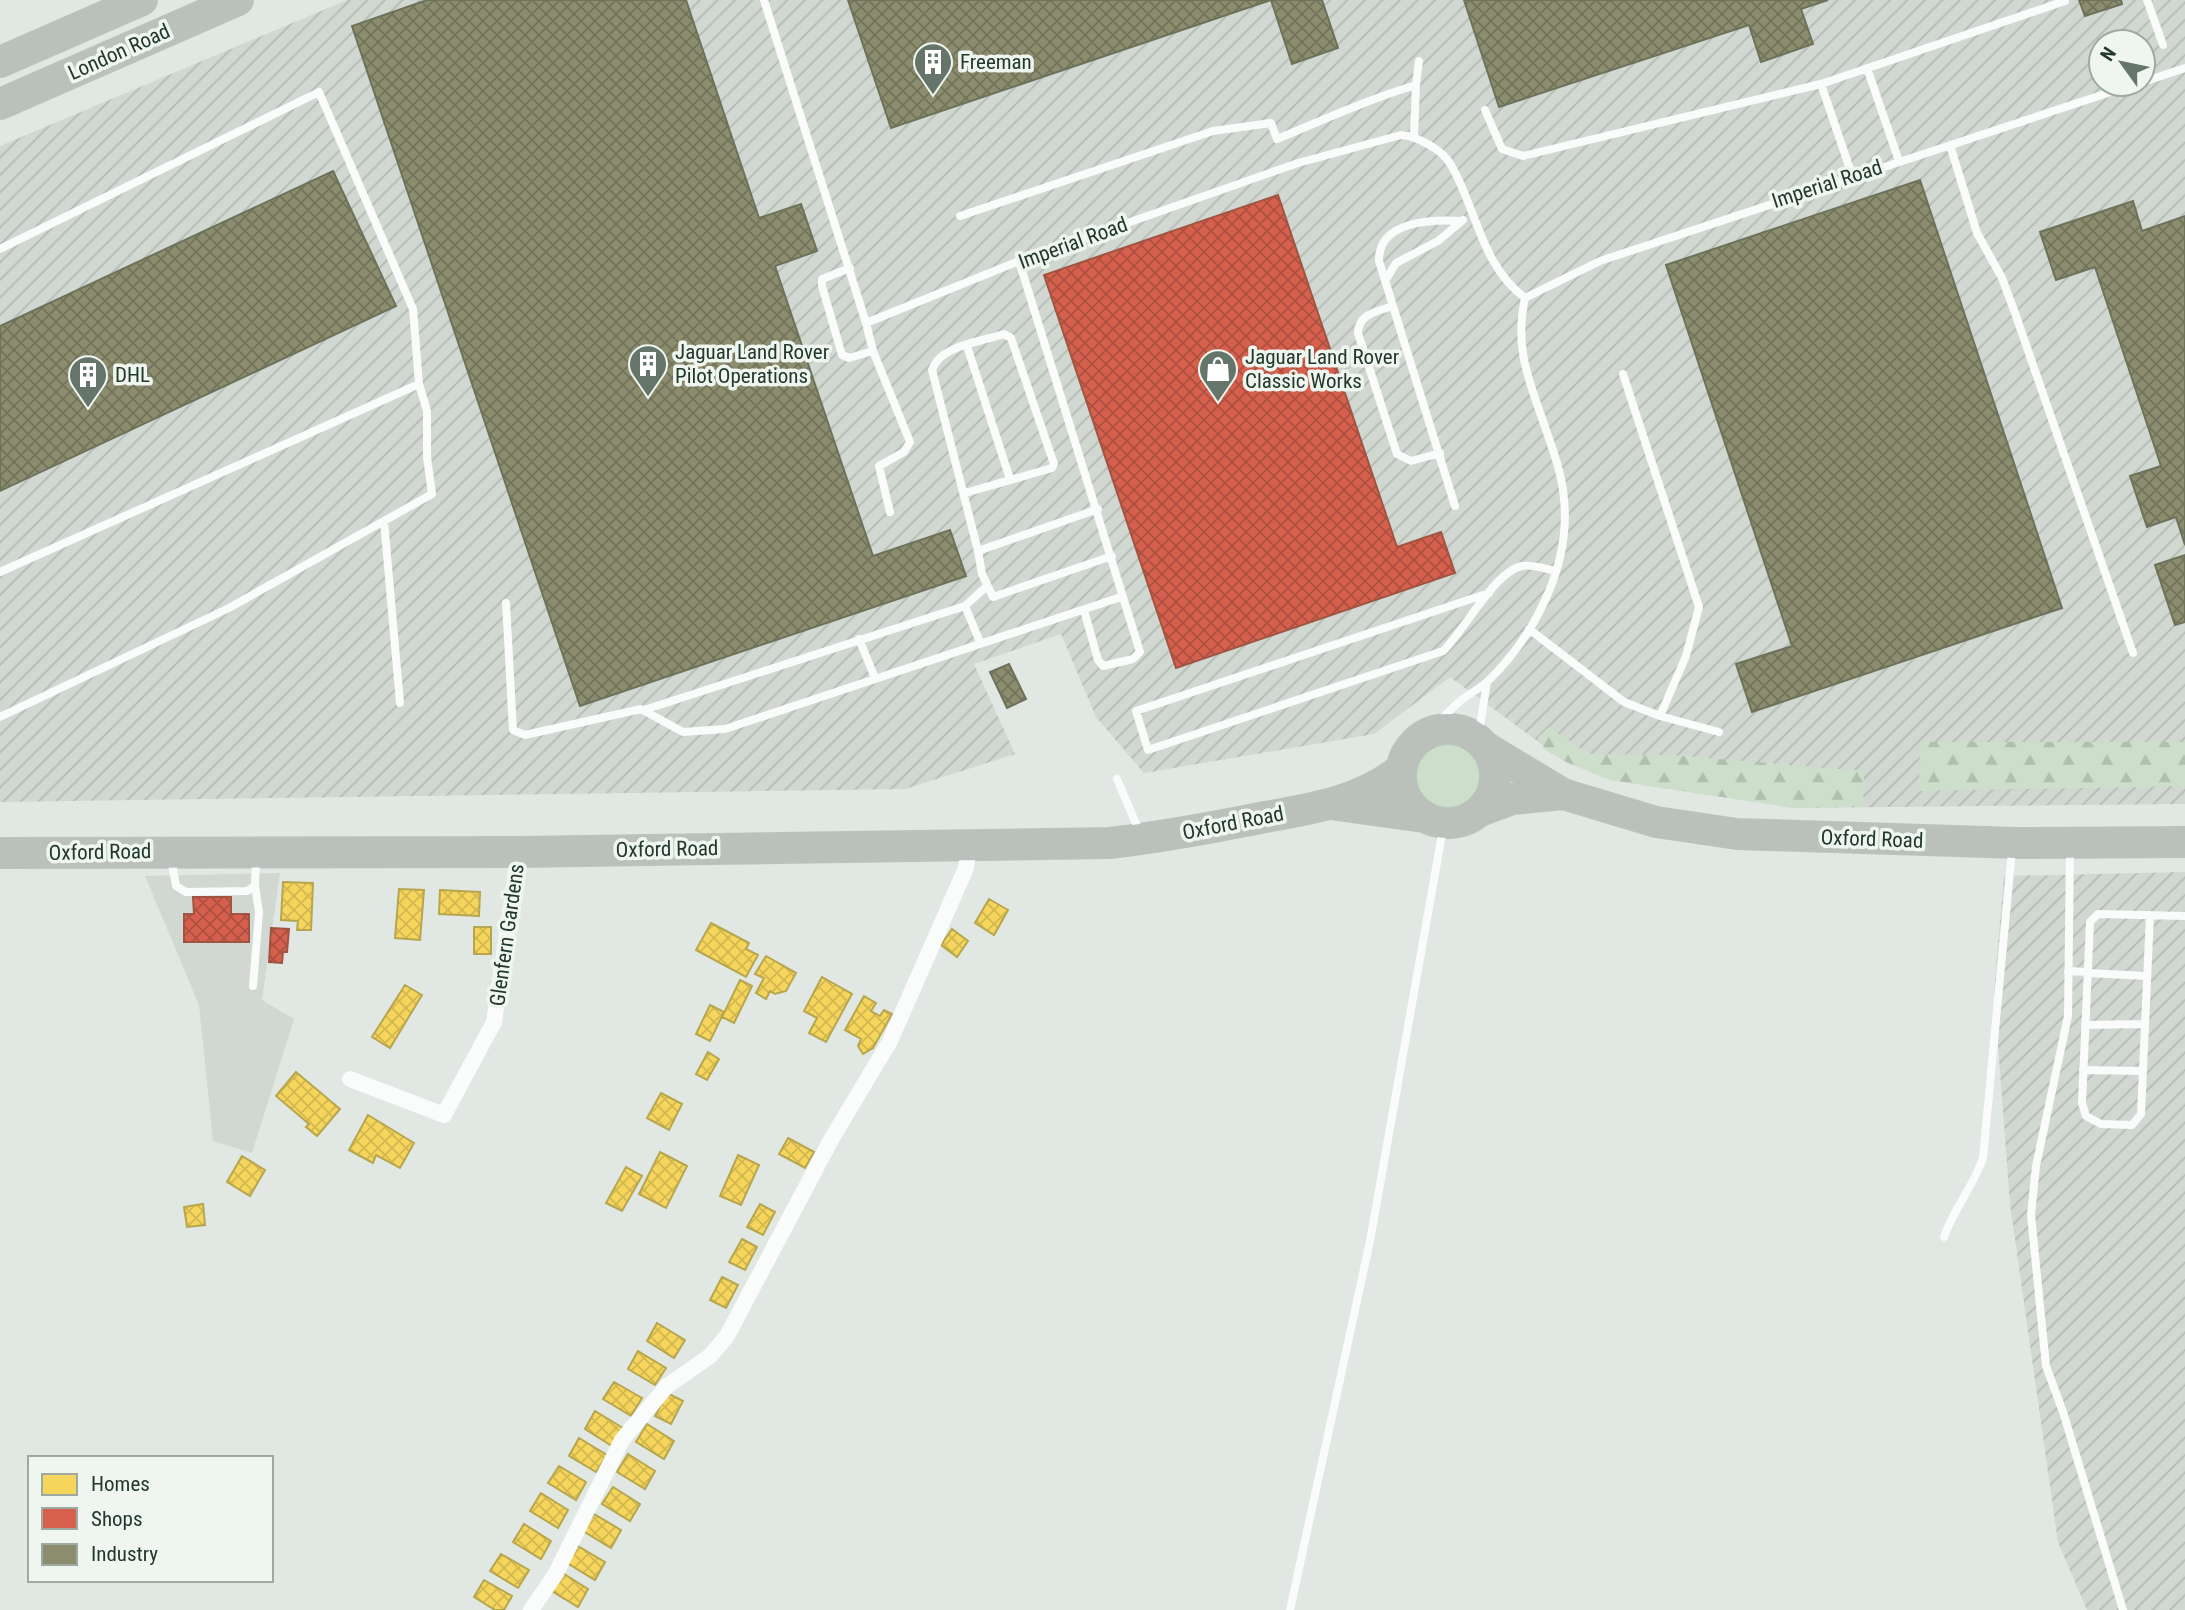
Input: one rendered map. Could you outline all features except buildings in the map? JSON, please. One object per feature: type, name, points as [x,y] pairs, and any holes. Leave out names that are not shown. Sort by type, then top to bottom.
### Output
[{"type":"highway","name":"London Road","points":[[0,62],[142,0]]},
{"type":"highway","name":"London Road","points":[[0,104],[238,0]]},
{"type":"highway","points":[[1460,730],[1482,743],[1495,775],[1491,794],[1480,811],[1463,821],[1434,820],[1405,796],[1401,769],[1407,751],[1429,732],[1460,730]]},
{"type":"highway","name":"Oxford Road","points":[[1482,743],[1563,794],[1656,821],[1737,834],[2012,843],[2185,842]]},
{"type":"highway","name":"Oxford Road","points":[[0,853],[519,852],[1110,843],[1331,804],[1367,791],[1401,769]]},
{"type":"highway","name":"Oxford Road","points":[[1480,811],[1512,799],[1563,794]]},
{"type":"highway","name":"Oxford Road","points":[[1331,804],[1434,820]]},
{"type":"street","points":[[531,1610],[555,1575],[622,1440],[667,1386],[710,1356],[727,1336],[832,1139],[890,1041],[966,868],[969,845]]},
{"type":"street","name":"Glenfern Gardens","points":[[349,1079],[444,1115],[494,1022],[519,852]]},
{"type":"lane","points":[[764,0],[850,268],[873,351],[910,442],[904,452],[879,467],[890,512]]},
{"type":"lane","points":[[2147,0],[2163,45]]},
{"type":"lane","points":[[1485,110],[1502,149],[1523,156],[1821,84],[2066,1]]},
{"type":"lane","points":[[1419,61],[1414,136],[1450,163],[1501,275],[1525,298],[1519,324],[1521,356],[1556,459],[1565,501],[1556,571],[1544,603],[1529,629],[1487,682],[1460,701],[1429,732]]},
{"type":"lane","points":[[1867,68],[1899,161]]},
{"type":"lane","points":[[2157,77],[2185,68]]},
{"type":"lane","points":[[1821,84],[1852,175]]},
{"type":"lane","points":[[960,216],[1213,131],[1271,123],[1277,139],[1382,95],[1416,85]]},
{"type":"lane","points":[[0,249],[319,92],[413,309],[419,384],[427,411],[427,457],[432,494],[229,608],[0,717]]},
{"type":"lane","name":"Imperial Road","points":[[1525,298],[1600,261],[1852,175],[2093,98]]},
{"type":"lane","name":"Imperial Road","points":[[866,323],[1019,261],[1298,163],[1387,136],[1414,136]]},
{"type":"lane","points":[[1950,145],[1977,233],[2002,278],[2133,653]]},
{"type":"lane","points":[[1387,278],[1396,263],[1438,241],[1471,213]]},
{"type":"lane","points":[[1455,506],[1393,306],[1387,278],[1379,261],[1382,241],[1430,219],[1461,221]]},
{"type":"lane","points":[[1019,261],[1098,509],[1121,597],[1140,652],[1133,659],[1103,666],[1098,660],[1083,610]]},
{"type":"lane","points":[[850,268],[822,279],[828,309],[842,355],[849,358],[873,351]]},
{"type":"lane","points":[[1393,306],[1367,315],[1360,321],[1358,333],[1397,454],[1411,461],[1440,453]]},
{"type":"lane","points":[[965,493],[1052,468],[1054,464],[1011,338],[1004,334],[948,351],[935,359],[932,370],[987,586],[993,597],[1112,556]]},
{"type":"lane","points":[[967,346],[1010,479]]},
{"type":"lane","points":[[1623,374],[1699,607],[1686,656],[1660,716]]},
{"type":"lane","points":[[0,572],[419,384]]},
{"type":"lane","points":[[978,551],[1098,509]]},
{"type":"lane","points":[[384,521],[400,703]]},
{"type":"lane","points":[[1489,593],[1136,711],[1148,750],[1443,652],[1470,621],[1489,593],[1495,583],[1522,566],[1556,571]]},
{"type":"lane","points":[[506,603],[513,730],[525,736],[641,709],[648,711],[707,687],[965,606],[987,586]]},
{"type":"lane","points":[[641,709],[683,732],[725,729],[1121,597]]},
{"type":"lane","points":[[965,606],[980,642]]},
{"type":"lane","points":[[1529,629],[1624,702],[1660,716],[1719,732]]},
{"type":"lane","points":[[859,639],[875,678]]},
{"type":"lane","points":[[1482,743],[1487,682]]},
{"type":"lane","points":[[1118,779],[1143,839]]},
{"type":"lane","points":[[1290,1610],[1370,1241],[1434,820]]},
{"type":"lane","points":[[1944,1237],[1949,1222],[1974,1184],[1983,1158],[2012,843]]},
{"type":"lane","points":[[2070,843],[2068,1016],[2036,1166],[2031,1215],[2037,1298],[2046,1366],[2063,1412],[2123,1610]]},
{"type":"lane","points":[[170,851],[176,886],[186,892],[247,891],[255,886]]},
{"type":"lane","points":[[253,986],[259,912],[255,886],[255,851]]},
{"type":"lane","points":[[2150,915],[2141,1114],[2132,1125],[2101,1124],[2086,1116],[2082,1103],[2090,922],[2094,916],[2150,915],[2185,916]]},
{"type":"lane","points":[[2068,971],[2147,976]]},
{"type":"lane","points":[[2085,1025],[2145,1024]]},
{"type":"lane","points":[[2082,1070],[2143,1071]]},
{"type":"shaded area","points":[[347,0],[2185,0],[2185,804],[1794,808],[1610,780],[1566,762],[1450,677],[1374,734],[1144,773],[1096,717],[1061,634],[974,664],[1015,754],[905,789],[0,802],[0,146]]},
{"type":"shaded area","points":[[2185,872],[2185,1610],[2087,1610],[2058,1542],[2010,1204],[1994,991],[2004,876]]},
{"type":"shaded area","points":[[280,873],[262,1000],[294,1019],[252,1153],[213,1141],[199,1005],[145,876]]},
{"type":"green space","points":[[1549,727],[1589,754],[1670,755],[1864,771],[1863,806],[1794,808],[1610,780],[1545,750],[1538,737]]},
{"type":"green space","points":[[1449,739],[1474,749],[1484,774],[1474,799],[1449,809],[1424,799],[1414,774],[1424,749]]},
{"type":"green space","points":[[1920,742],[2185,742],[2185,786],[1919,791]]},
{"type":"place","name":"Freeman","points":[[933,96]]},
{"type":"place","name":"Jaguar Land Rover Pilot Operations","points":[[648,398]]},
{"type":"place","name":"Jaguar Land Rover Classic Works","points":[[1218,403]]},
{"type":"place","name":"DHL","points":[[88,409]]}]
